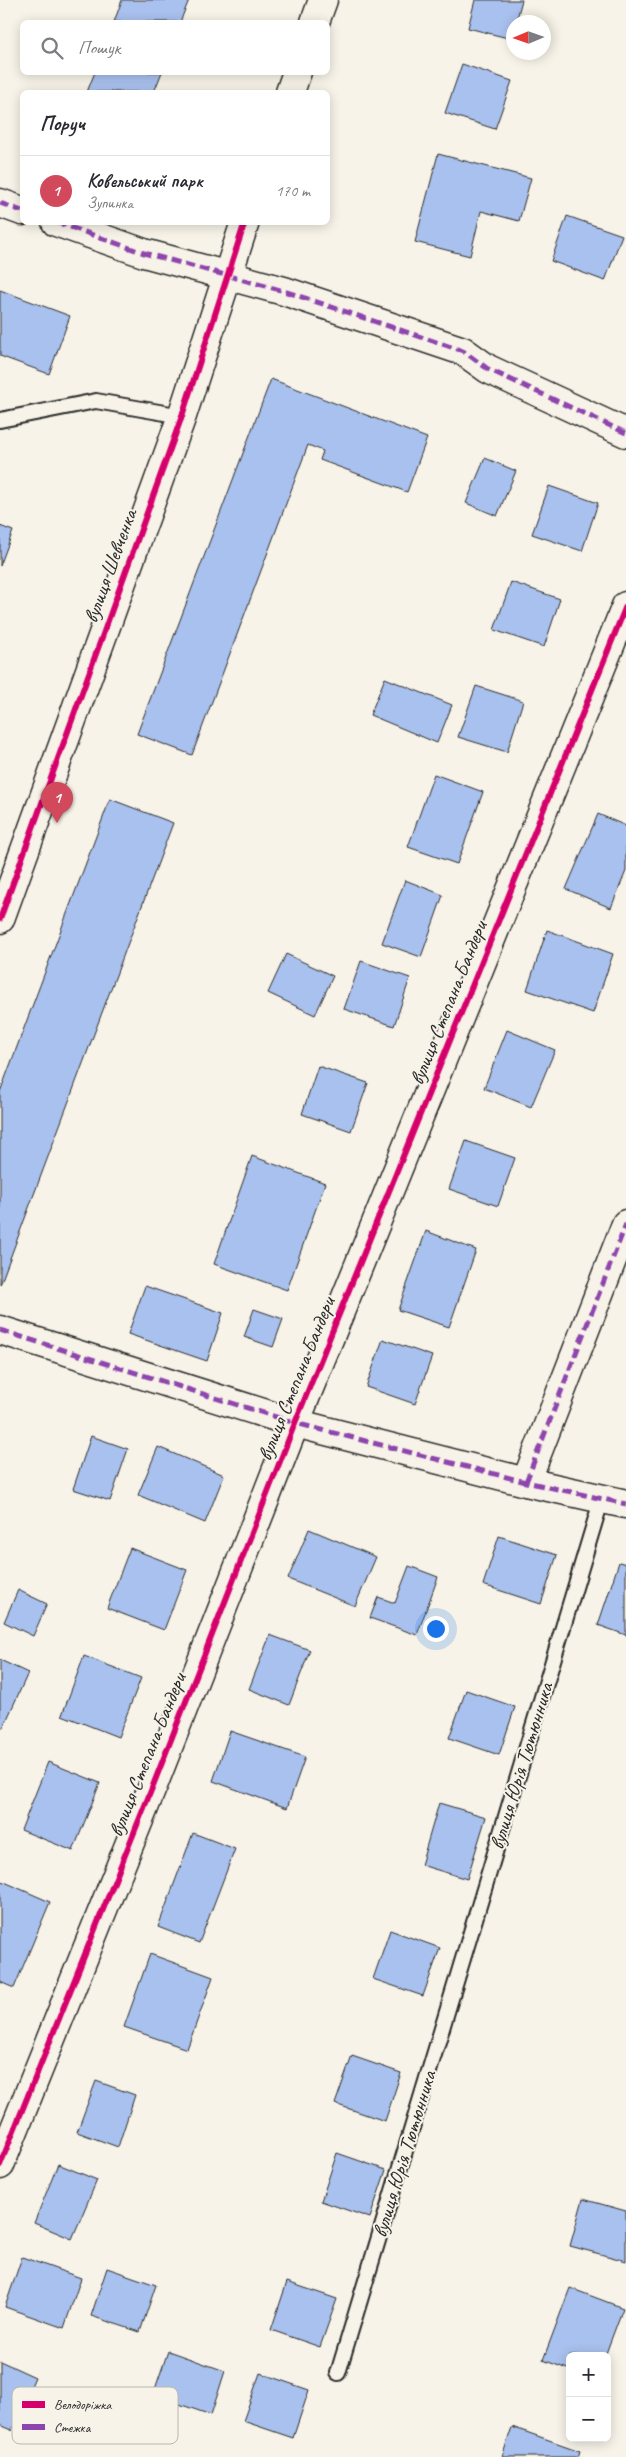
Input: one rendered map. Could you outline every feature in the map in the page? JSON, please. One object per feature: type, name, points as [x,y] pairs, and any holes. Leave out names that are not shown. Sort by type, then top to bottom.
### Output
[{"type":"street","points":[[316,20],[322,0]]},
{"type":"street","points":[[291,90],[296,75]]},
{"type":"street","points":[[0,203],[20,210]]},
{"type":"street","points":[[65,225],[144,253],[284,291],[463,351],[488,369],[626,433]]},
{"type":"street","name":"вулиця Шевченка","points":[[0,919],[182,416],[244,225]]},
{"type":"street","name":"вулиця Степана Бандери","points":[[0,2165],[154,1783],[295,1423],[626,606]]},
{"type":"street","points":[[526,1482],[626,1224]]},
{"type":"street","name":"вулиця Юрія Тютюнника","points":[[0,1330],[295,1423],[526,1482],[614,1501]]},
{"type":"lane","points":[[0,420],[96,401],[182,416]]},
{"type":"lane","name":"вулиця Юрія Тютюнника","points":[[338,2373],[614,1501]]},
{"type":"building","points":[[122,0],[189,0],[181,20],[115,20]]},
{"type":"building","points":[[475,0],[522,0],[518,15],[506,15],[506,38],[468,28]]},
{"type":"building","points":[[462,64],[512,81],[495,129],[445,113]]},
{"type":"building","points":[[94,75],[161,75],[155,90],[88,90]]},
{"type":"building","points":[[438,154],[531,178],[519,221],[481,211],[470,256],[415,242]]},
{"type":"building","points":[[567,216],[622,235],[605,281],[551,261]]},
{"type":"building","points":[[0,290],[70,316],[49,374],[0,356]]},
{"type":"building","points":[[271,379],[427,438],[407,492],[320,460],[323,451],[308,445],[192,755],[137,734]]},
{"type":"building","points":[[485,458],[516,471],[497,516],[466,503]]},
{"type":"building","points":[[549,486],[598,503],[582,551],[532,534]]},
{"type":"building","points":[[0,526],[13,531],[0,566]]},
{"type":"building","points":[[511,582],[560,599],[544,647],[494,630]]},
{"type":"building","points":[[385,678],[452,705],[437,743],[370,715]]},
{"type":"building","points":[[476,686],[523,701],[507,752],[458,737]]},
{"type":"building","points":[[434,774],[483,792],[457,864],[408,847]]},
{"type":"building","points":[[110,799],[173,823],[0,1285],[0,1092]]},
{"type":"building","points":[[598,814],[626,826],[626,871],[611,908],[566,889]]},
{"type":"building","points":[[405,880],[443,895],[421,957],[382,943]]},
{"type":"building","points":[[547,930],[613,954],[593,1013],[527,990]]},
{"type":"building","points":[[286,954],[333,976],[315,1015],[268,993]]},
{"type":"building","points":[[361,961],[410,978],[394,1026],[344,1009]]},
{"type":"building","points":[[507,1030],[555,1050],[531,1107],[484,1088]]},
{"type":"building","points":[[318,1066],[368,1083],[351,1131],[302,1114]]},
{"type":"building","points":[[466,1141],[515,1158],[498,1206],[449,1189]]},
{"type":"building","points":[[252,1156],[325,1183],[287,1290],[214,1264]]},
{"type":"building","points":[[426,1231],[476,1250],[449,1327],[398,1310]]},
{"type":"building","points":[[145,1286],[223,1313],[207,1361],[128,1334]]},
{"type":"building","points":[[254,1309],[283,1319],[273,1347],[244,1337]]},
{"type":"building","points":[[383,1339],[432,1356],[415,1404],[366,1387]]},
{"type":"building","points":[[91,1436],[128,1449],[110,1501],[73,1489]]},
{"type":"building","points":[[158,1447],[224,1475],[205,1523],[138,1495]]},
{"type":"building","points":[[309,1529],[376,1557],[355,1606],[288,1579]]},
{"type":"building","points":[[499,1536],[557,1555],[541,1604],[483,1585]]},
{"type":"building","points":[[130,1548],[187,1570],[164,1630],[107,1608]]},
{"type":"building","points":[[619,1562],[626,1564],[626,1635],[598,1625]]},
{"type":"building","points":[[409,1566],[438,1577],[417,1635],[370,1618],[378,1597],[395,1603]]},
{"type":"building","points":[[18,1590],[47,1604],[33,1636],[4,1622]]},
{"type":"building","points":[[270,1635],[310,1650],[289,1705],[249,1689]]},
{"type":"building","points":[[84,1656],[141,1678],[118,1737],[62,1715]]},
{"type":"building","points":[[0,1660],[28,1673],[3,1728],[0,1727]]},
{"type":"building","points":[[466,1690],[515,1707],[499,1755],[449,1738]]},
{"type":"building","points":[[230,1731],[305,1757],[287,1808],[213,1781]]},
{"type":"building","points":[[48,1762],[100,1783],[73,1851],[21,1830]]},
{"type":"building","points":[[439,1803],[486,1817],[467,1879],[421,1865]]},
{"type":"building","points":[[193,1833],[235,1849],[199,1943],[158,1927]]},
{"type":"building","points":[[0,1880],[50,1902],[14,1988],[0,1982]]},
{"type":"building","points":[[390,1930],[440,1948],[423,1996],[373,1979]]},
{"type":"building","points":[[150,1954],[213,1977],[187,2049],[124,2027]]},
{"type":"building","points":[[352,2056],[401,2073],[385,2121],[335,2104]]},
{"type":"building","points":[[96,2081],[135,2095],[118,2147],[77,2132]]},
{"type":"building","points":[[337,2153],[386,2170],[370,2218],[321,2201]]},
{"type":"building","points":[[58,2164],[97,2180],[72,2239],[34,2223]]},
{"type":"building","points":[[583,2199],[626,2211],[626,2261],[570,2246]]},
{"type":"building","points":[[22,2257],[81,2278],[64,2328],[5,2307]]},
{"type":"building","points":[[107,2268],[156,2285],[140,2332],[91,2316]]},
{"type":"building","points":[[287,2282],[337,2299],[320,2347],[271,2330]]},
{"type":"building","points":[[570,2288],[623,2308],[606,2352],[566,2352],[566,2369],[543,2360]]},
{"type":"building","points":[[168,2351],[225,2371],[211,2415],[178,2404],[178,2387],[156,2387]]},
{"type":"building","points":[[0,2361],[35,2377],[31,2387],[12,2387],[12,2430],[0,2425]]},
{"type":"building","points":[[260,2373],[309,2390],[293,2438],[243,2421]]},
{"type":"building","points":[[512,2427],[580,2451],[578,2457],[502,2457]]},
{"type":"marked path","points":[[0,203],[20,210]]},
{"type":"marked path","points":[[65,225],[144,253],[284,291],[463,351],[488,369],[626,433]]},
{"type":"marked path","points":[[526,1482],[626,1224]]},
{"type":"marked path","points":[[0,1330],[295,1423],[526,1482],[626,1504]]},
{"type":"cycle path","points":[[0,919],[182,416],[244,225]]},
{"type":"cycle path","points":[[0,2165],[154,1783],[295,1423],[626,606]]},
{"type":"place","name":"Ковельський парк","points":[[57,823]]}]
